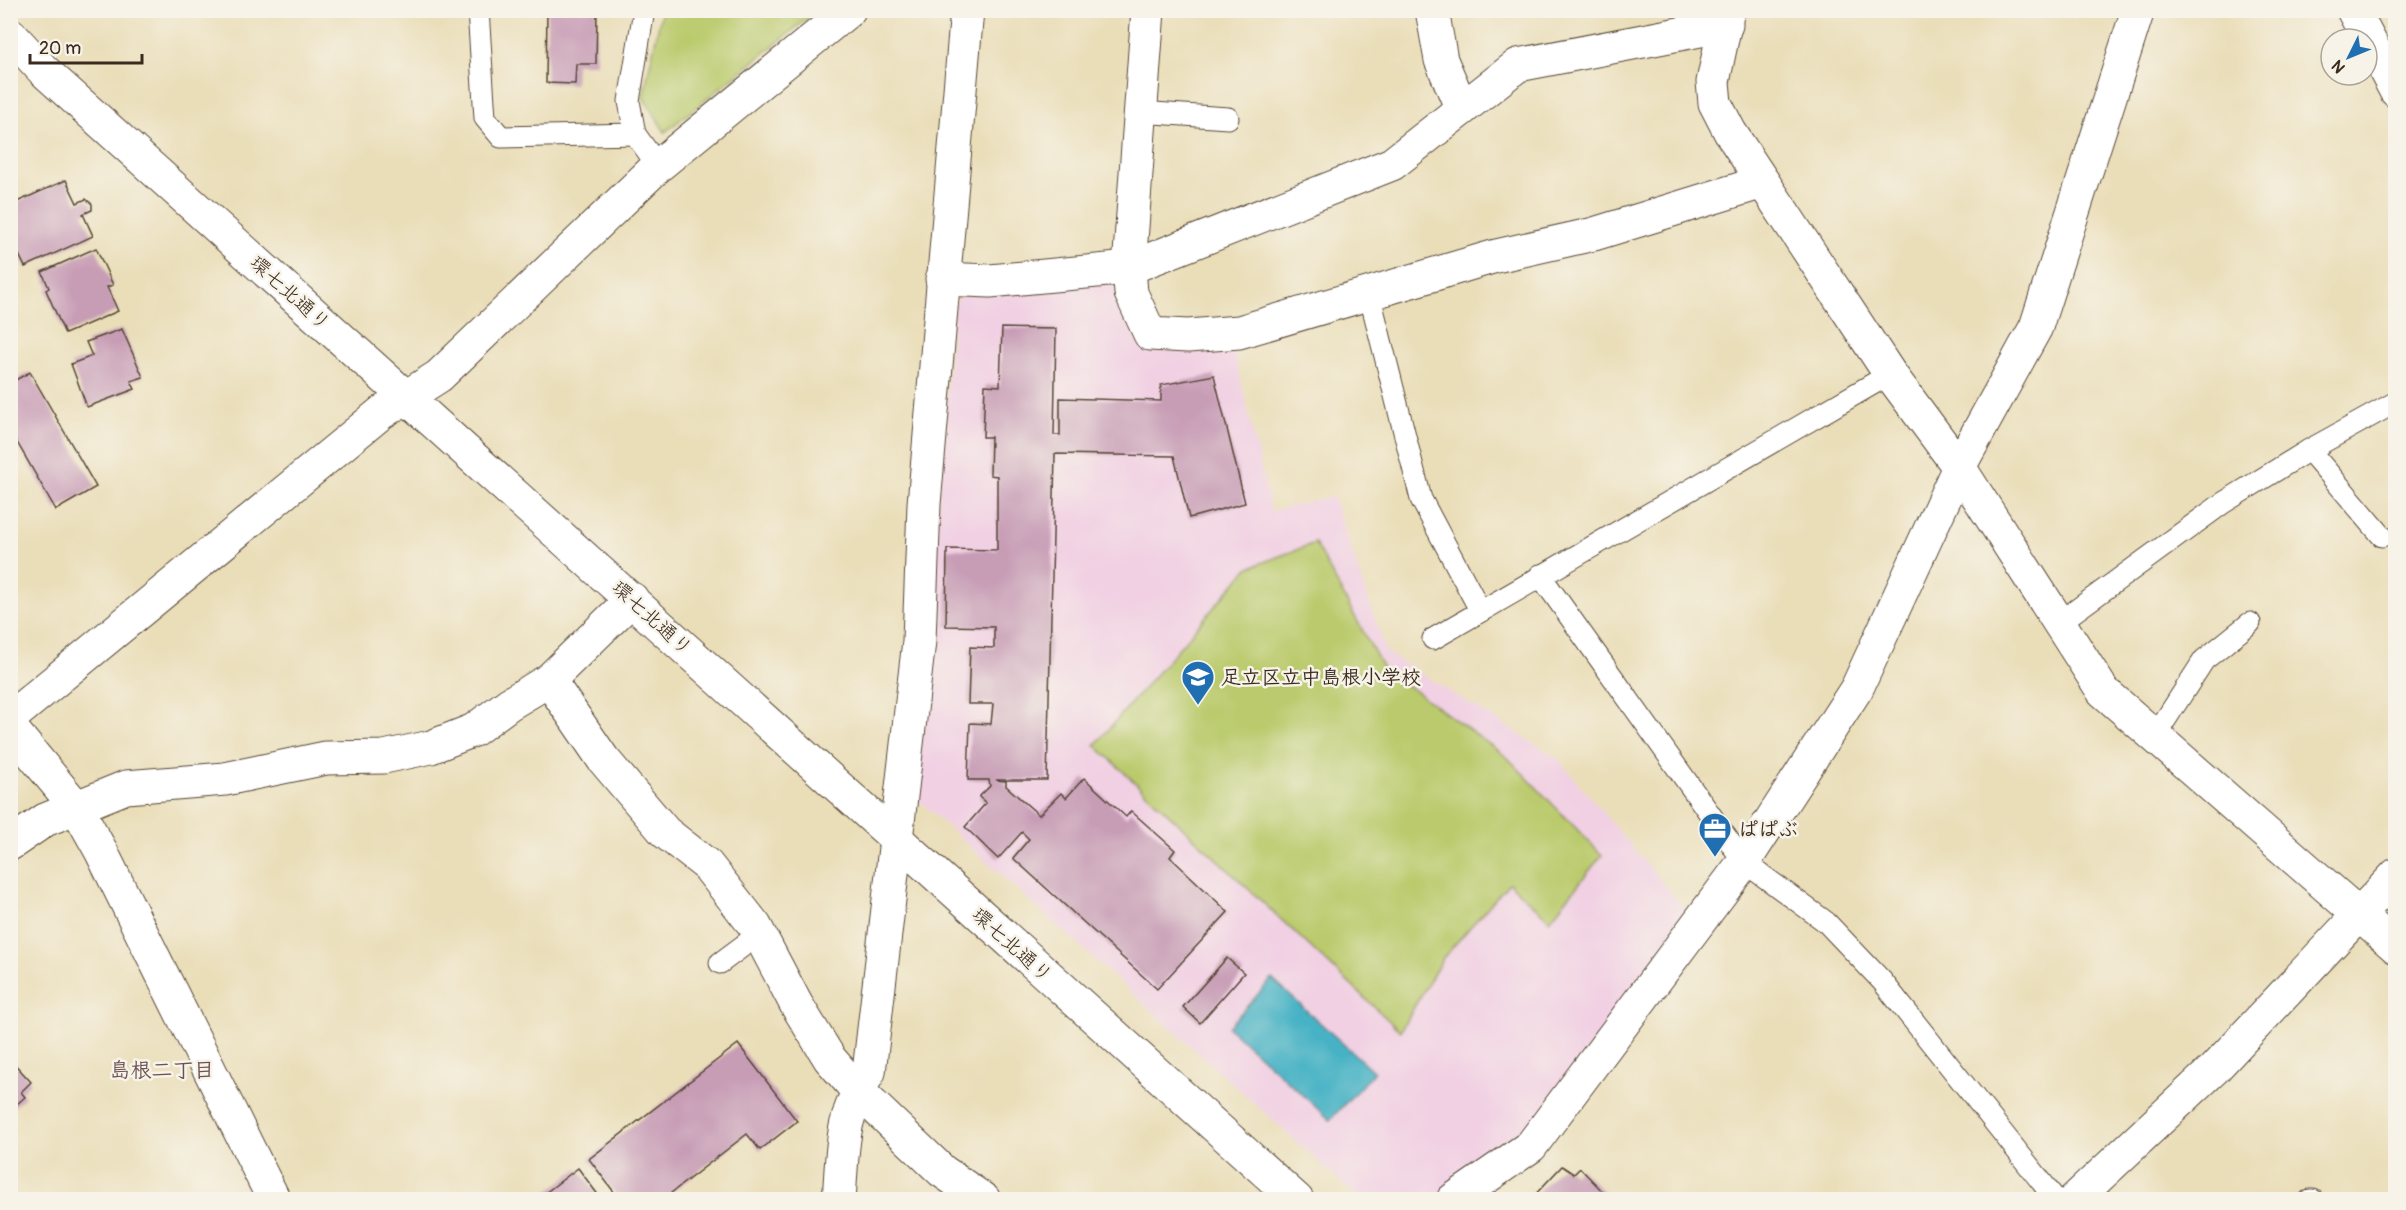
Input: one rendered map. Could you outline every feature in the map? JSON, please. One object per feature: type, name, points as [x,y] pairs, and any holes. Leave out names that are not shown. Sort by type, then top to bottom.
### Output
[{"type":"street","points":[[10,718],[381,413],[439,376],[658,166],[849,10]]},
{"type":"street","points":[[839,1200],[845,1122],[857,1090],[868,1072],[919,641],[924,504],[967,10]]},
{"type":"street","points":[[1148,10],[1129,268],[1131,293],[1150,334],[1188,336],[1239,332],[1496,256],[1594,234],[1763,183]]},
{"type":"street","points":[[1432,10],[1441,60],[1462,108]]},
{"type":"street","points":[[1453,1200],[1531,1146],[1744,862],[1857,688],[1959,467],[2036,327],[2138,10]]},
{"type":"street","points":[[2353,10],[2395,88]]},
{"type":"street","points":[[942,279],[990,281],[1129,268],[1392,164],[1518,65],[1727,18],[1713,82],[1715,103],[1763,183],[1890,374],[1959,467],[2103,691],[2396,946]]},
{"type":"street","name":"環七北通り","points":[[10,34],[43,70],[632,599],[896,842],[1297,1200]]},
{"type":"street","points":[[10,844],[45,820],[126,787],[225,779],[326,758],[384,757],[431,747],[474,730],[509,704],[549,680],[632,599]]},
{"type":"street","points":[[549,680],[603,759],[665,832],[707,865],[759,934],[796,1004],[830,1059],[857,1090],[942,1171],[984,1200]]},
{"type":"street","points":[[10,727],[77,808],[143,931],[265,1196]]},
{"type":"street","points":[[2074,1200],[2214,1069],[2396,875]]},
{"type":"lane","points":[[478,10],[485,118],[501,137],[635,134]]},
{"type":"lane","points":[[644,10],[628,101],[635,134],[658,166]]},
{"type":"lane","points":[[1139,112],[1228,118]]},
{"type":"lane","points":[[1369,293],[1421,499],[1480,610]]},
{"type":"lane","points":[[1434,639],[1540,575],[1890,374]]},
{"type":"lane","points":[[2060,622],[2223,503],[2309,450],[2396,402]]},
{"type":"lane","points":[[2309,450],[2382,536]]},
{"type":"lane","points":[[1540,575],[1744,862],[1826,922],[1882,981],[2056,1200]]},
{"type":"lane","points":[[2155,736],[2204,660],[2250,623]]},
{"type":"lane","points":[[720,963],[759,934]]},
{"type":"shaded area","name":"足立区立中島根小学校","points":[[1112,279],[1141,345],[1232,342],[1271,511],[1333,496],[1386,652],[1556,757],[1689,914],[1520,1139],[1434,1199],[1360,1199],[914,796],[954,303],[967,292]]},
{"type":"green space","points":[[662,10],[817,11],[665,132],[643,97]]},
{"type":"green space","points":[[1315,543],[1383,668],[1507,757],[1602,855],[1550,920],[1509,883],[1443,958],[1400,1031],[1095,745],[1248,568]]},
{"type":"water","points":[[1272,979],[1374,1072],[1330,1120],[1228,1027]]},
{"type":"building","points":[[547,10],[597,10],[596,64],[576,64],[575,84],[546,83]]},
{"type":"building","points":[[66,180],[77,203],[86,199],[92,204],[92,210],[83,214],[93,236],[25,267],[10,236],[10,205]]},
{"type":"building","points":[[96,248],[113,285],[107,287],[118,311],[65,334],[46,290],[49,288],[42,272]]},
{"type":"building","points":[[1002,328],[1056,329],[1054,435],[1060,435],[1060,398],[1161,401],[1161,385],[1214,375],[1245,503],[1189,518],[1174,456],[1055,454],[1047,780],[996,780],[1006,781],[1006,786],[1039,815],[1061,793],[1066,798],[1084,778],[1126,817],[1131,811],[1175,850],[1170,857],[1228,912],[1157,989],[1013,858],[1029,839],[1022,832],[998,859],[965,827],[986,803],[979,797],[990,786],[989,780],[968,780],[970,723],[991,724],[993,704],[968,704],[970,647],[994,648],[994,627],[946,626],[947,549],[997,550],[997,476],[990,475],[991,437],[983,437],[985,385],[1000,386]]},
{"type":"building","points":[[122,329],[143,377],[131,381],[135,389],[87,407],[71,364],[92,356],[86,342]]},
{"type":"building","points":[[30,372],[96,487],[56,510],[10,430],[10,383]]},
{"type":"building","points":[[1227,958],[1244,973],[1200,1023],[1183,1007]]},
{"type":"building","points":[[738,1044],[797,1121],[760,1150],[747,1134],[662,1200],[620,1200],[589,1159]]},
{"type":"building","points":[[10,1059],[31,1082],[21,1092],[25,1097],[10,1110]]},
{"type":"building","points":[[1562,1166],[1574,1174],[1580,1168],[1611,1200],[1530,1200]]},
{"type":"building","points":[[578,1168],[602,1200],[536,1200]]},
{"type":"place","name":"足立区立中島根小学校","points":[[1198,706]]},
{"type":"place","name":"ぱぱぶ","points":[[1715,858]]},
{"type":"district","name":"島根二丁目","points":[[162,1070]]}]
